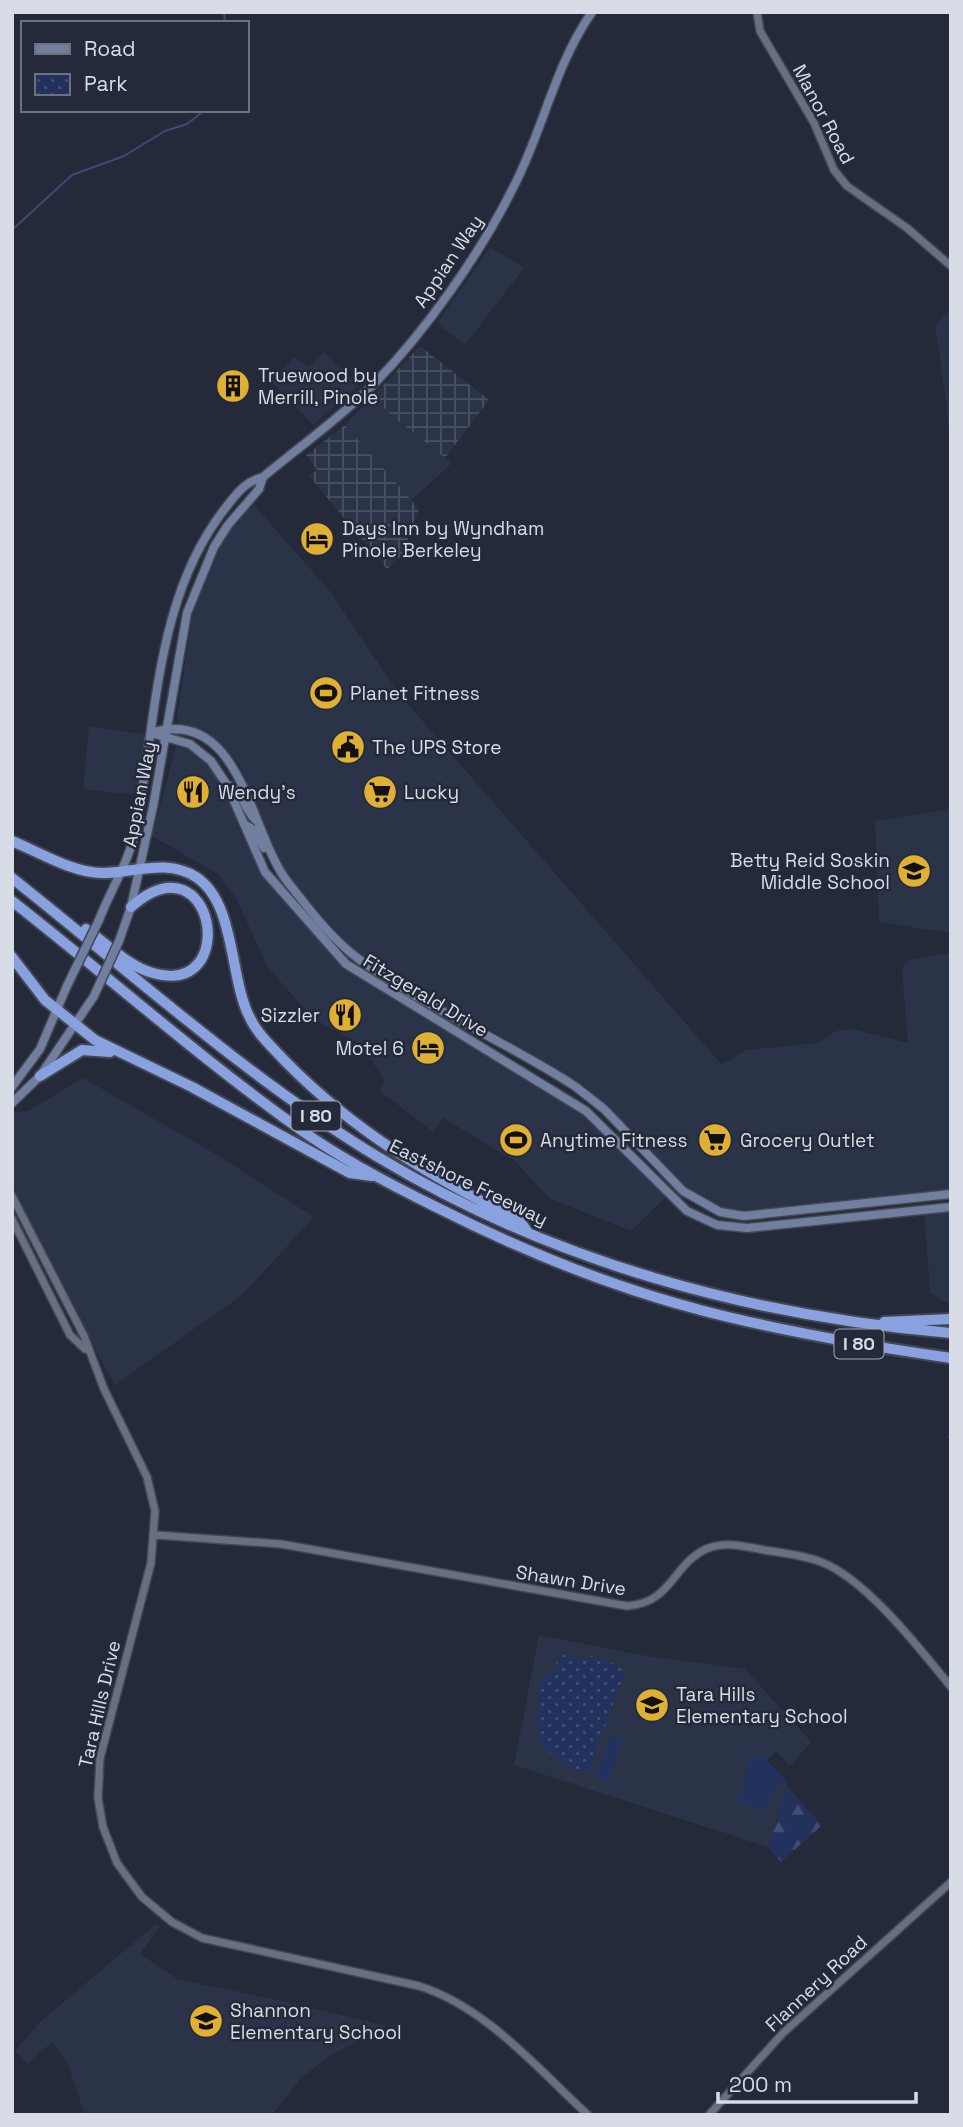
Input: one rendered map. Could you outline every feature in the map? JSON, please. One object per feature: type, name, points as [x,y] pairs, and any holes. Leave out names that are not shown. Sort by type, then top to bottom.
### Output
[{"type":"highway","points":[[12,841],[76,867],[101,873],[141,867],[184,872],[207,886],[223,918],[242,1000],[250,1020],[299,1075],[380,1141],[438,1180],[519,1220],[529,1233]]},
{"type":"highway","name":"Eastshore Freeway","points":[[12,878],[236,1059],[377,1157],[451,1198],[529,1233],[629,1272],[705,1294],[860,1323],[951,1333]]},
{"type":"highway","points":[[36,897],[148,972],[171,975],[194,967],[206,950],[210,930],[206,913],[197,900],[185,891],[157,890],[145,895],[131,907]]},
{"type":"highway","name":"Eastshore Freeway","points":[[12,901],[302,1131],[375,1176],[488,1233],[623,1287],[702,1311],[768,1326],[951,1358]]},
{"type":"highway","points":[[12,957],[55,1010],[95,1040],[137,1059],[350,1173],[375,1176]]},
{"type":"highway","points":[[40,1076],[82,1050],[95,1049],[137,1059]]},
{"type":"highway","points":[[860,1323],[951,1319]]},
{"type":"main road","name":"Appian Way","points":[[12,1087],[34,1060],[99,920],[135,834],[173,615],[186,575],[219,516],[248,482],[263,477],[373,385],[432,315],[506,202],[555,84],[592,12]]},
{"type":"main road","name":"Appian Way","points":[[12,1103],[40,1076],[75,1026],[94,996],[119,941],[141,867],[183,634],[194,591],[221,536],[259,489],[263,477]]},
{"type":"main road","points":[[151,733],[168,727]]},
{"type":"main road","name":"Fitzgerald Drive","points":[[168,727],[194,734],[220,750],[241,779],[273,858],[299,896],[359,959],[576,1087],[604,1109],[683,1191],[707,1208],[744,1216],[951,1194]]},
{"type":"main road","name":"Fitzgerald Drive","points":[[151,733],[190,744],[201,751],[220,773],[273,884],[346,964],[579,1105],[602,1124],[674,1200],[702,1219],[747,1228],[951,1208]]},
{"type":"main road","points":[[227,785],[238,792],[248,814],[258,822]]},
{"type":"main road","points":[[244,824],[250,825],[273,858]]},
{"type":"street","name":"Manor Road","points":[[757,12],[760,31],[814,124],[834,170],[846,186],[897,220],[951,266]]},
{"type":"street","name":"Tara Hills Drive","points":[[12,1196],[84,1336],[87,1350],[147,1477],[154,1502],[156,1535],[98,1770],[98,1798],[103,1827],[114,1857],[129,1882],[160,1914],[202,1938],[419,1986],[452,1999],[476,2015],[588,2115]]},
{"type":"street","name":"Tara Hills Drive","points":[[12,1219],[70,1335],[87,1350]]},
{"type":"street","name":"Shawn Drive","points":[[156,1535],[281,1544],[627,1606],[645,1603],[666,1590],[686,1564],[706,1549],[733,1545],[770,1551],[822,1562],[850,1577],[951,1687]]},
{"type":"street","name":"Flannery Road","points":[[709,2115],[783,2033],[951,1882]]},
{"type":"shaded area","points":[[490,247],[524,268],[465,345],[437,323]]},
{"type":"shaded area","points":[[951,307],[951,474],[947,406],[935,326]]},
{"type":"shaded area","points":[[420,346],[489,400],[445,458],[391,415],[373,396]]},
{"type":"shaded area","points":[[324,352],[359,385],[313,425],[271,381],[295,357],[308,367]]},
{"type":"shaded area","points":[[373,396],[391,415],[452,463],[411,501],[345,425]]},
{"type":"shaded area","points":[[345,425],[419,509],[402,555],[387,569],[309,476],[317,470],[306,455]]},
{"type":"shaded area","points":[[252,503],[329,590],[399,694],[722,1065],[746,1050],[818,1043],[836,1031],[854,1029],[908,1043],[902,971],[905,961],[951,952],[951,1189],[727,1212],[693,1198],[587,1087],[494,1032],[438,1004],[378,969],[350,948],[283,870],[240,766],[225,749],[183,728],[177,719],[192,615],[222,542]]},
{"type":"shaded area","points":[[89,726],[149,735],[137,795],[83,789]]},
{"type":"shaded area","points":[[176,747],[194,749],[215,768],[265,876],[316,937],[378,989],[568,1101],[601,1127],[668,1195],[631,1231],[549,1198],[515,1161],[443,1118],[433,1132],[380,1091],[384,1079],[360,1044],[315,1020],[268,968],[236,898],[218,874],[152,836]]},
{"type":"shaded area","name":"Betty Reid Soskin Middle School","points":[[951,804],[951,933],[879,922],[875,821],[945,810]]},
{"type":"shaded area","points":[[83,1078],[219,1156],[314,1217],[242,1295],[115,1385],[59,1284],[12,1186],[12,1112],[28,1111]]},
{"type":"shaded area","points":[[951,1209],[951,1304],[948,1304],[930,1293],[924,1210]]},
{"type":"shaded area","name":"Tara Hills Elementary School","points":[[539,1635],[641,1655],[745,1669],[811,1742],[790,1766],[776,1751],[767,1760],[788,1783],[768,1847],[514,1765]]},
{"type":"shaded area","name":"Shannon Elementary School","points":[[156,1924],[159,1927],[140,1954],[177,1979],[296,2004],[296,2009],[305,2011],[307,2007],[387,2026],[331,2055],[301,2078],[272,2115],[85,2115],[67,2062],[52,2042],[27,2064],[15,2051],[40,2022]]},
{"type":"green space","points":[[566,1654],[583,1660],[591,1656],[615,1664],[625,1672],[588,1773],[565,1764],[549,1752],[541,1742],[539,1732],[537,1710],[543,1679],[547,1673],[553,1674],[559,1657]]},
{"type":"green space","points":[[611,1735],[623,1739],[608,1781],[596,1777]]},
{"type":"green space","points":[[763,1756],[788,1783],[786,1785],[781,1781],[762,1810],[737,1802],[749,1757]]},
{"type":"green space","points":[[787,1787],[822,1825],[781,1862],[768,1847]]},
{"type":"waterway","points":[[224,12],[225,21]]},
{"type":"waterway","points":[[12,230],[72,175],[124,156],[165,131],[187,124],[202,112]]},
{"type":"place","name":"Truewood by Merrill, Pinole","points":[[233,386]]},
{"type":"place","name":"Days Inn by Wyndham Pinole Berkeley","points":[[317,539]]},
{"type":"place","name":"Planet Fitness","points":[[326,693]]},
{"type":"place","name":"The UPS Store","points":[[348,747]]},
{"type":"place","name":"Wendy's","points":[[193,792]]},
{"type":"place","name":"Lucky","points":[[380,792]]},
{"type":"place","name":"Betty Reid Soskin Middle School","points":[[914,871]]},
{"type":"place","name":"Sizzler","points":[[345,1015]]},
{"type":"place","name":"Motel 6","points":[[428,1048]]},
{"type":"place","name":"Anytime Fitness","points":[[516,1140]]},
{"type":"place","name":"Grocery Outlet","points":[[715,1140]]},
{"type":"place","name":"Tara Hills Elementary School","points":[[652,1705]]},
{"type":"place","name":"Shannon Elementary School","points":[[206,2021]]}]
